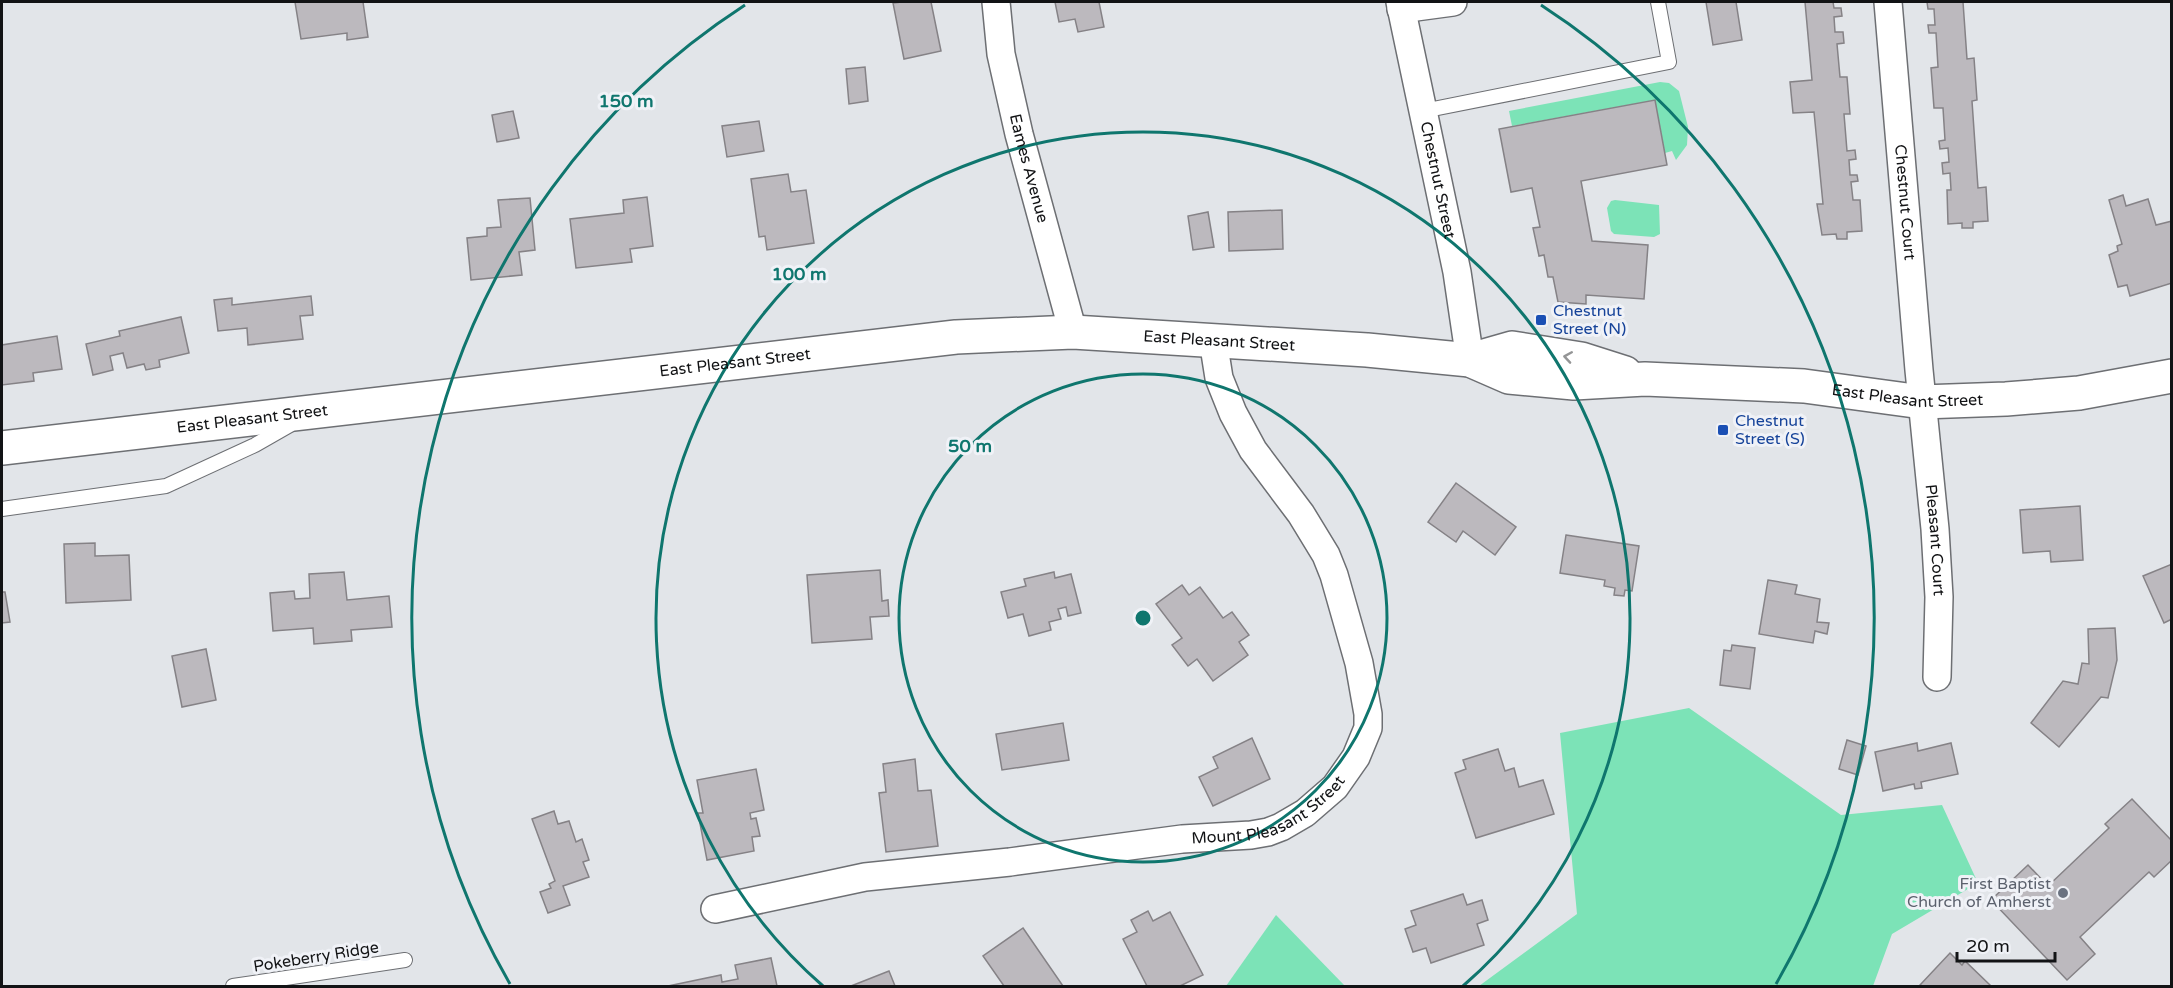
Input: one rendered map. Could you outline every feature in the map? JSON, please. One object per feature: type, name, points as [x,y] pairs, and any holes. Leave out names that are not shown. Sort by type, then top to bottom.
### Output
[{"type":"main road","name":"East Pleasant Street","points":[[2,448],[956,337],[1073,332],[1367,350],[1470,360],[1512,348],[1581,359],[1645,379],[1804,386],[1922,402],[2006,399],[2079,393],[2172,376]]},
{"type":"street","name":"Eames Avenue","points":[[996,2],[1001,54],[1019,134],[1073,332]]},
{"type":"street","points":[[1400,5],[1453,2]]},
{"type":"street","name":"Chestnut Court","points":[[1888,2],[1922,402]]},
{"type":"street","name":"Chestnut Street","points":[[1400,5],[1457,272],[1470,360]]},
{"type":"street","name":"Mount Pleasant Street","points":[[715,909],[865,877],[1010,862],[1182,839],[1268,832],[1305,813],[1335,787],[1356,758],[1368,728],[1368,714],[1359,663],[1334,575],[1326,555],[1301,514],[1253,450],[1233,413],[1219,378],[1213,340]]},
{"type":"street","name":"Pleasant Court","points":[[1922,402],[1939,586],[1937,677]]},
{"type":"lane","points":[[1423,111],[1669,62],[1658,2]]},
{"type":"lane","points":[[2,509],[166,486],[255,445],[313,412]]},
{"type":"lane","name":"Pokeberry Ridge","points":[[233,987],[405,960]]},
{"type":"green space","points":[[1660,82],[1669,83],[1679,91],[1688,127],[1687,145],[1676,160],[1672,151],[1665,153],[1655,100],[1512,126],[1509,111]]},
{"type":"green space","points":[[1611,201],[1659,205],[1660,234],[1654,237],[1614,234],[1611,231],[1607,208]]},
{"type":"green space","points":[[1689,708],[1841,815],[1942,805],[1978,883],[1892,934],[1873,986],[1479,986],[1577,914],[1560,733]]},
{"type":"green space","points":[[1276,915],[1345,986],[1226,986]]},
{"type":"building","points":[[295,2],[363,2],[368,37],[347,40],[347,33],[301,39]]},
{"type":"building","points":[[931,2],[941,51],[904,59],[893,3]]},
{"type":"building","points":[[1055,2],[1099,2],[1104,27],[1078,32],[1075,19],[1059,22]]},
{"type":"building","points":[[1706,2],[1736,2],[1742,40],[1713,45]]},
{"type":"building","points":[[1805,2],[1833,2],[1834,8],[1841,8],[1842,16],[1834,17],[1835,32],[1843,32],[1844,43],[1837,44],[1840,77],[1847,77],[1850,114],[1844,114],[1847,151],[1855,150],[1856,159],[1849,160],[1850,175],[1857,175],[1858,181],[1851,182],[1853,200],[1860,200],[1862,231],[1847,232],[1847,239],[1837,239],[1836,234],[1822,235],[1817,204],[1823,204],[1814,112],[1793,113],[1790,82],[1812,80]]},
{"type":"building","points":[[1927,2],[1963,2],[1967,59],[1974,58],[1977,100],[1972,101],[1978,188],[1986,187],[1988,221],[1973,222],[1973,228],[1962,228],[1962,223],[1948,224],[1947,190],[1951,190],[1950,173],[1943,174],[1942,163],[1949,162],[1948,148],[1940,149],[1939,141],[1945,140],[1943,108],[1934,108],[1931,68],[1938,67],[1936,33],[1929,33],[1928,25],[1935,25],[1934,9],[1928,9]]},
{"type":"building","points":[[865,67],[868,101],[849,104],[846,69]]},
{"type":"building","points":[[1655,100],[1667,165],[1581,181],[1592,241],[1648,245],[1644,299],[1586,295],[1586,304],[1558,302],[1553,277],[1548,277],[1544,255],[1539,256],[1533,228],[1540,227],[1532,188],[1511,192],[1499,129]]},
{"type":"building","points":[[513,111],[519,138],[497,142],[492,115]]},
{"type":"building","points":[[759,121],[764,151],[727,157],[722,126]]},
{"type":"building","points":[[788,174],[791,192],[806,190],[814,243],[767,250],[765,236],[759,237],[751,179]]},
{"type":"building","points":[[2123,195],[2126,206],[2148,199],[2156,225],[2172,221],[2172,283],[2130,296],[2127,285],[2118,287],[2109,255],[2118,251],[2117,246],[2122,244],[2109,200]]},
{"type":"building","points":[[647,197],[653,246],[630,249],[632,262],[576,268],[570,219],[624,213],[623,200]]},
{"type":"building","points":[[530,198],[535,250],[519,252],[522,275],[471,280],[467,238],[487,236],[487,228],[501,227],[498,200]]},
{"type":"building","points":[[1282,210],[1283,249],[1229,251],[1228,212]]},
{"type":"building","points":[[1208,212],[1214,247],[1193,250],[1188,216]]},
{"type":"building","points":[[311,296],[313,315],[300,316],[303,339],[248,345],[247,328],[218,331],[214,300],[232,298],[232,305]]},
{"type":"building","points":[[181,317],[189,353],[159,360],[160,367],[146,370],[144,364],[127,368],[123,353],[110,356],[113,370],[93,375],[86,344],[120,336],[119,331]]},
{"type":"building","points":[[57,336],[62,369],[33,373],[34,381],[2,385],[2,345]]},
{"type":"building","points":[[1456,483],[1516,527],[1495,555],[1463,531],[1456,542],[1428,522]]},
{"type":"building","points":[[2080,506],[2083,560],[2051,562],[2050,551],[2023,553],[2020,510]]},
{"type":"building","points":[[1566,535],[1639,546],[1632,591],[1625,590],[1624,596],[1614,595],[1615,588],[1604,586],[1605,580],[1560,573]]},
{"type":"building","points":[[95,543],[95,556],[129,555],[131,600],[66,603],[64,544]]},
{"type":"building","points":[[2172,564],[2172,619],[2164,623],[2143,576]]},
{"type":"building","points":[[880,570],[882,601],[888,600],[889,616],[870,617],[872,639],[812,643],[807,575]]},
{"type":"building","points":[[344,572],[347,600],[389,596],[392,627],[351,630],[352,641],[314,644],[313,628],[273,631],[270,593],[294,591],[295,599],[310,598],[309,574]]},
{"type":"building","points":[[1054,572],[1055,578],[1071,574],[1081,613],[1068,616],[1066,607],[1058,609],[1061,619],[1049,622],[1051,630],[1029,636],[1023,614],[1008,618],[1001,592],[1026,586],[1024,579]]},
{"type":"building","points":[[1768,580],[1797,585],[1795,594],[1820,599],[1817,622],[1829,623],[1827,634],[1815,631],[1813,643],[1759,634]]},
{"type":"building","points":[[1182,585],[1189,595],[1200,587],[1223,618],[1232,612],[1249,635],[1239,642],[1248,655],[1213,681],[1197,659],[1188,666],[1172,645],[1182,638],[1156,604]]},
{"type":"building","points":[[2,592],[5,592],[10,622],[2,623]]},
{"type":"building","points":[[2115,628],[2117,660],[2108,698],[2101,697],[2059,747],[2031,723],[2063,681],[2078,684],[2082,663],[2089,664],[2088,629]]},
{"type":"building","points":[[1732,645],[1755,648],[1750,689],[1720,685],[1724,650],[1731,651]]},
{"type":"building","points":[[206,649],[216,700],[182,707],[172,656]]},
{"type":"building","points":[[1063,723],[1069,760],[1002,770],[996,734]]},
{"type":"building","points":[[1252,738],[1270,779],[1213,806],[1199,777],[1218,768],[1213,757]]},
{"type":"building","points":[[1847,740],[1866,746],[1858,775],[1839,769]]},
{"type":"building","points":[[1917,743],[1918,751],[1951,743],[1958,774],[1921,782],[1922,788],[1915,789],[1914,784],[1883,791],[1875,752]]},
{"type":"building","points":[[1498,749],[1505,771],[1514,768],[1519,787],[1543,780],[1554,814],[1476,838],[1455,773],[1466,769],[1463,760]]},
{"type":"building","points":[[915,759],[918,791],[931,790],[938,846],[886,852],[879,793],[886,792],[883,764]]},
{"type":"building","points":[[756,769],[764,810],[750,813],[751,819],[756,818],[760,836],[752,837],[754,851],[707,860],[698,813],[703,813],[697,780]]},
{"type":"building","name":"First Baptist Church of Amherst","points":[[2132,799],[2172,841],[2172,860],[2154,877],[2149,872],[2080,937],[2095,954],[2067,980],[1991,900],[2028,865],[2048,886],[2109,828],[2105,824]]},
{"type":"building","points":[[554,811],[558,824],[569,821],[576,842],[582,839],[589,860],[583,862],[589,877],[563,886],[570,905],[548,913],[540,892],[551,888],[549,884],[555,881],[532,819]]},
{"type":"building","points":[[1463,894],[1467,905],[1482,900],[1488,920],[1477,924],[1484,945],[1431,963],[1426,948],[1413,952],[1405,929],[1416,925],[1411,911]]},
{"type":"building","points":[[1148,911],[1153,921],[1170,912],[1203,975],[1180,986],[1147,986],[1123,939],[1137,932],[1131,920]]},
{"type":"building","points":[[1023,928],[1063,986],[1004,986],[983,956]]},
{"type":"building","points":[[1950,953],[1962,965],[1965,961],[1991,986],[1920,985]]},
{"type":"building","points":[[771,958],[777,986],[668,986],[721,975],[722,982],[738,979],[735,965]]},
{"type":"building","points":[[889,971],[895,986],[851,986]]},
{"type":"place","name":"Chestnut Street (N)","points":[[1541,320]]},
{"type":"place","name":"Chestnut Street (S)","points":[[1723,430]]},
{"type":"place","name":"First Baptist Church of Amherst","points":[[2063,893]]}]
